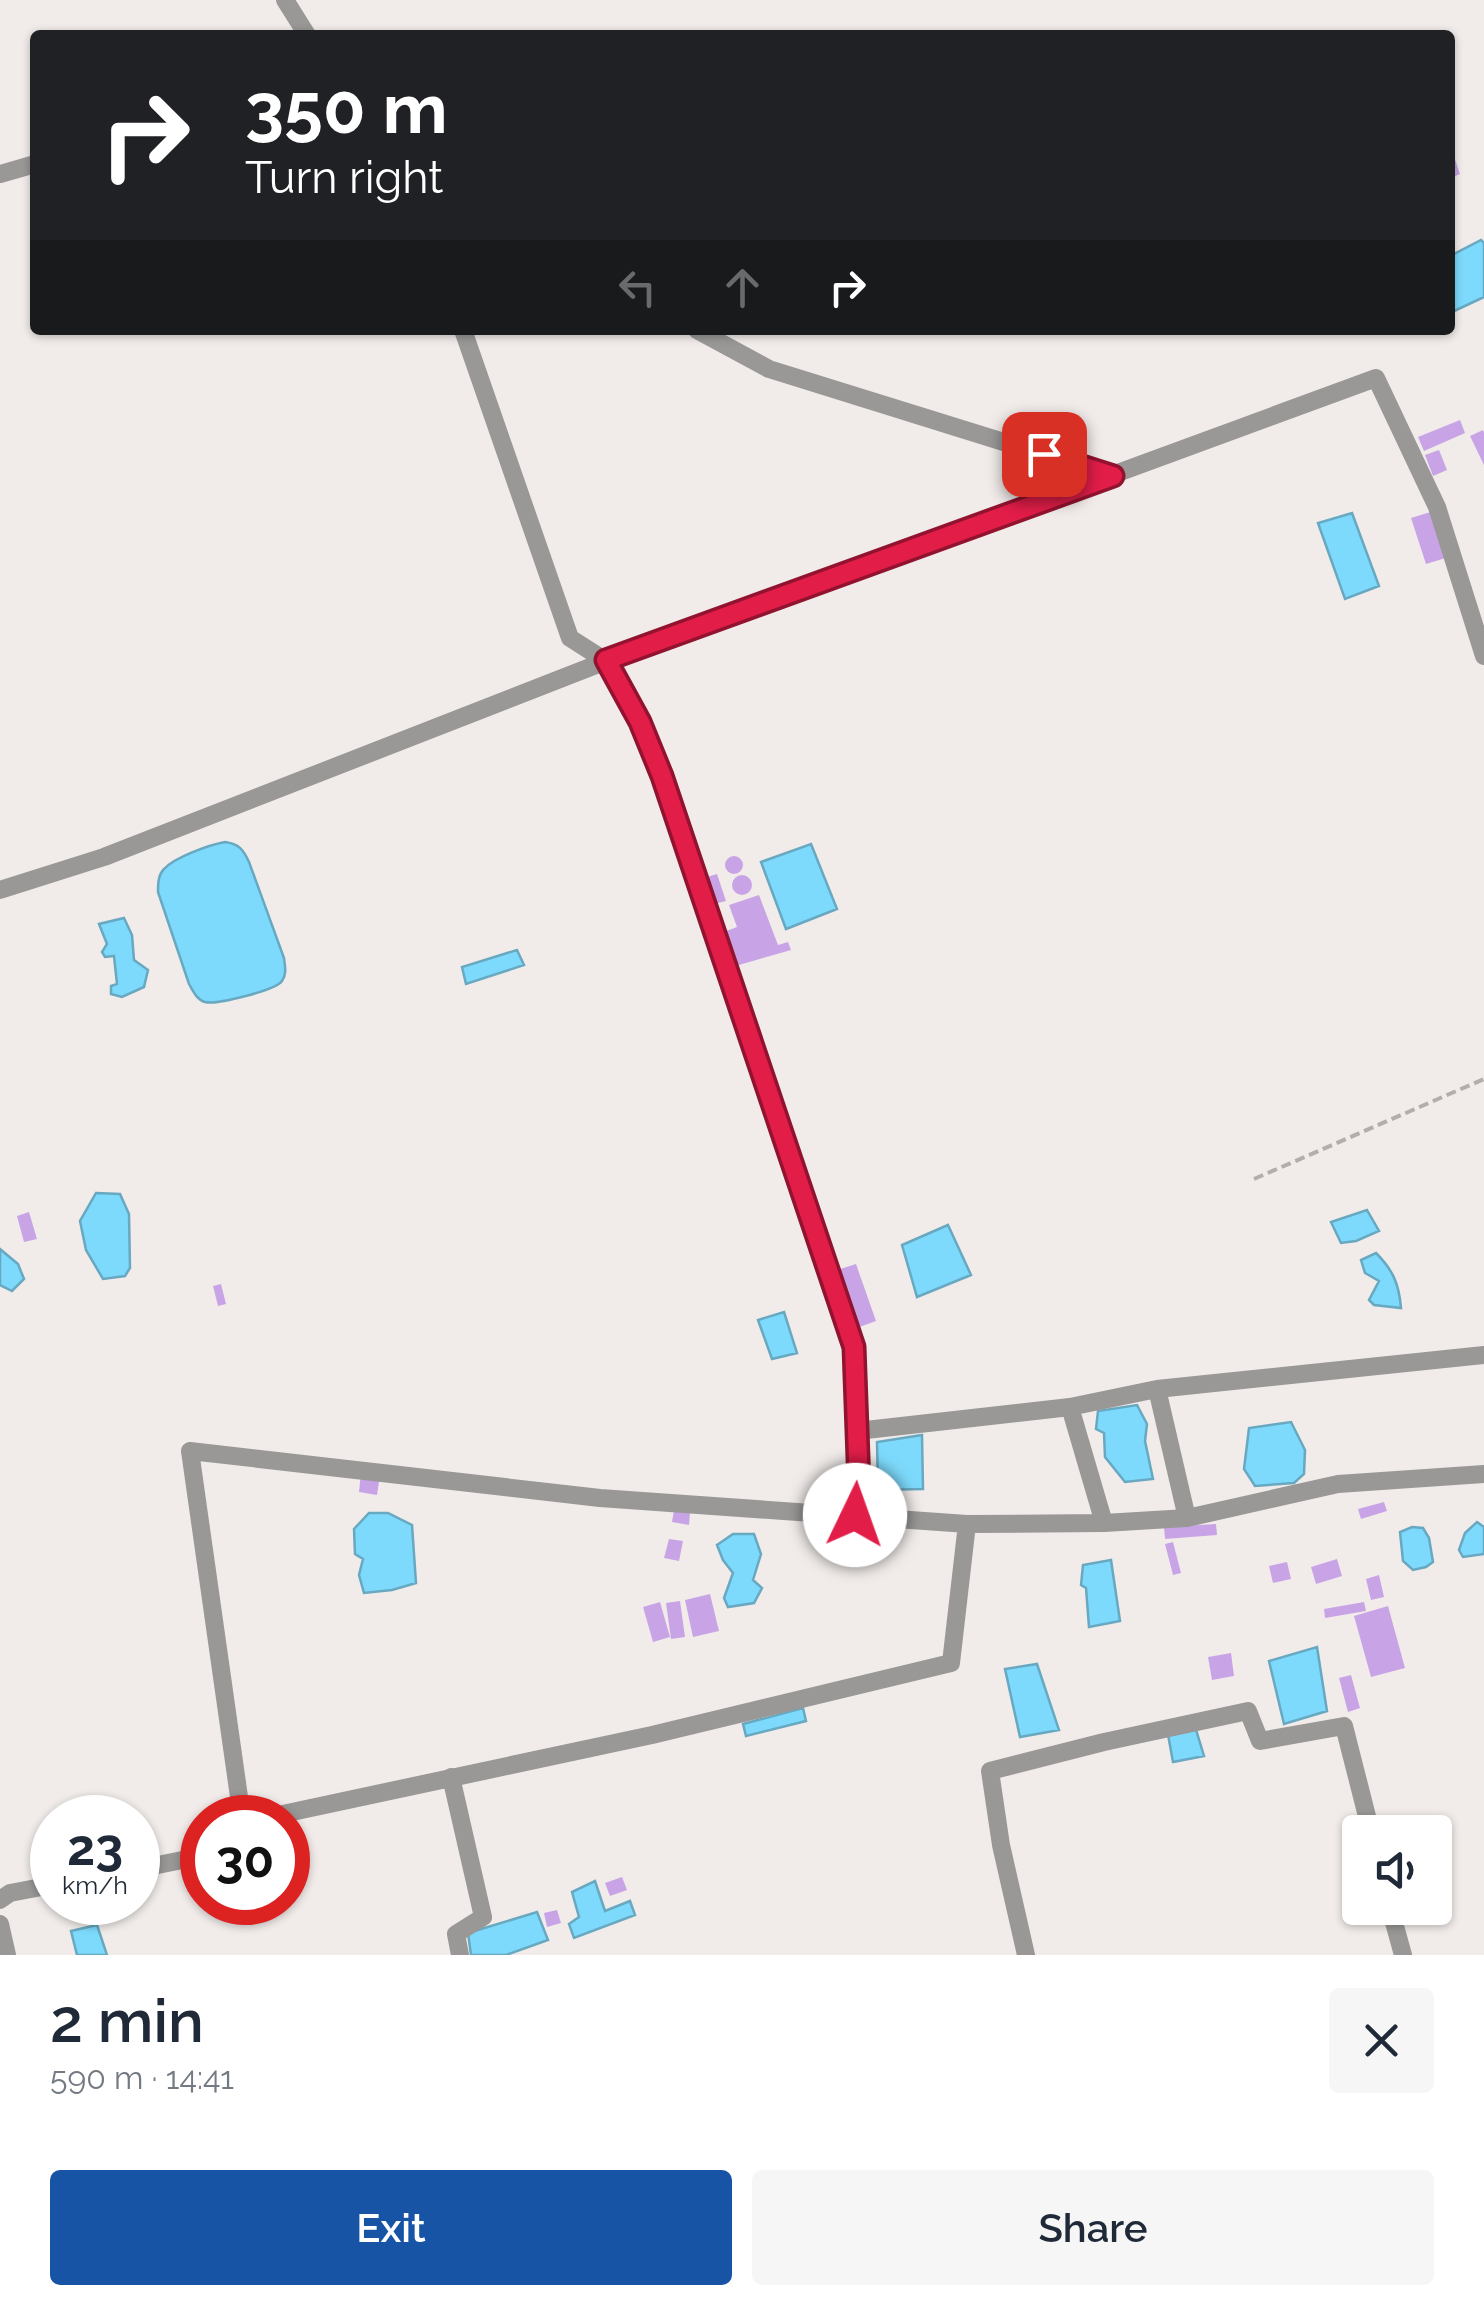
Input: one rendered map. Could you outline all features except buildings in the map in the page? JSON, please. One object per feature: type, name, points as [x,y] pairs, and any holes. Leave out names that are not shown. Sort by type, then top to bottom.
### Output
[{"type":"street","points":[[285,0],[304,30]]},
{"type":"street","points":[[0,174],[30,165]]},
{"type":"street","points":[[465,335],[570,638],[606,660],[640,722],[662,776],[854,1347],[859,1486],[855,1515]]},
{"type":"street","points":[[707,335],[768,369],[1113,476]]},
{"type":"street","points":[[0,890],[104,857],[606,660],[1376,378],[1438,507],[1484,656]]},
{"type":"street","points":[[856,1431],[1070,1406],[1158,1389],[1484,1354]]},
{"type":"street","points":[[1158,1389],[1188,1518]]},
{"type":"street","points":[[1070,1406],[1104,1523]]},
{"type":"street","points":[[239,1795],[190,1451],[600,1498],[967,1524],[1188,1518],[1338,1484],[1484,1474]]},
{"type":"street","points":[[310,1807],[652,1735],[951,1663],[967,1524]]},
{"type":"street","points":[[1026,1955],[1001,1845],[990,1771],[1248,1712],[1260,1741],[1344,1726],[1367,1815]]},
{"type":"street","points":[[451,1777],[483,1917],[456,1934],[460,1955]]},
{"type":"street","points":[[0,1900],[10,1893],[30,1889]]},
{"type":"street","points":[[0,1924],[7,1955]]},
{"type":"street","points":[[1395,1925],[1403,1955]]},
{"type":"path","points":[[1254,1179],[1484,1079]]},
{"type":"water","points":[[1481,240],[1484,243],[1484,297],[1455,311],[1455,253]]},
{"type":"water","points":[[1352,513],[1379,586],[1345,599],[1318,523]]},
{"type":"water","points":[[225,842],[240,848],[249,862],[284,958],[285,973],[282,981],[269,988],[233,999],[205,1002],[189,984],[158,883],[162,871],[176,860]]},
{"type":"water","points":[[811,844],[837,909],[786,929],[761,862]]},
{"type":"water","points":[[124,918],[132,935],[134,960],[148,970],[144,987],[122,997],[111,994],[111,986],[117,984],[114,956],[105,957],[102,952],[107,944],[99,924]]},
{"type":"water","points":[[517,950],[524,965],[466,984],[462,967]]},
{"type":"water","points":[[96,1193],[120,1194],[129,1214],[130,1268],[125,1276],[103,1279],[86,1250],[80,1221]]},
{"type":"water","points":[[1367,1210],[1379,1231],[1341,1243],[1331,1222]]},
{"type":"water","points":[[948,1225],[971,1275],[917,1297],[902,1245]]},
{"type":"water","points":[[0,1249],[18,1264],[24,1279],[12,1291],[0,1285]]},
{"type":"water","points":[[1376,1253],[1394,1278],[1401,1308],[1374,1305],[1369,1300],[1379,1281],[1365,1273],[1361,1260]]},
{"type":"water","points":[[784,1312],[797,1353],[772,1359],[758,1320]]},
{"type":"water","points":[[1137,1405],[1147,1424],[1145,1441],[1153,1479],[1125,1482],[1105,1457],[1104,1433],[1096,1429],[1098,1411]]},
{"type":"water","points":[[1291,1422],[1305,1450],[1304,1474],[1294,1483],[1255,1486],[1244,1469],[1249,1428]]},
{"type":"water","points":[[922,1435],[923,1489],[878,1490],[877,1442]]},
{"type":"water","points":[[369,1513],[388,1513],[412,1525],[416,1583],[364,1593],[359,1575],[363,1559],[355,1554],[354,1529]]},
{"type":"water","points":[[1477,1522],[1484,1527],[1484,1554],[1463,1557],[1459,1550],[1465,1533]]},
{"type":"water","points":[[1423,1528],[1429,1538],[1433,1562],[1413,1570],[1403,1561],[1400,1532]]},
{"type":"water","points":[[733,1534],[754,1534],[761,1554],[753,1580],[762,1588],[754,1603],[728,1607],[724,1598],[733,1573],[717,1545]]},
{"type":"water","points":[[1111,1560],[1120,1621],[1089,1627],[1086,1588],[1081,1585],[1083,1565]]},
{"type":"water","points":[[1317,1647],[1327,1711],[1284,1724],[1269,1661]]},
{"type":"water","points":[[1037,1664],[1059,1730],[1020,1737],[1005,1669]]},
{"type":"water","points":[[803,1708],[806,1721],[746,1736],[743,1724]]},
{"type":"water","points":[[1194,1723],[1204,1756],[1173,1762],[1167,1729]]},
{"type":"water","points":[[595,1881],[605,1911],[630,1901],[635,1915],[574,1938],[569,1924],[579,1917],[572,1892]]},
{"type":"water","points":[[537,1912],[548,1940],[506,1955],[471,1955],[468,1933]]},
{"type":"water","points":[[97,1925],[107,1955],[77,1955],[71,1931]]},
{"type":"route","points":[[855,1515],[859,1486],[854,1347],[662,776],[640,722],[606,660],[1113,476],[1044,454]]}]
